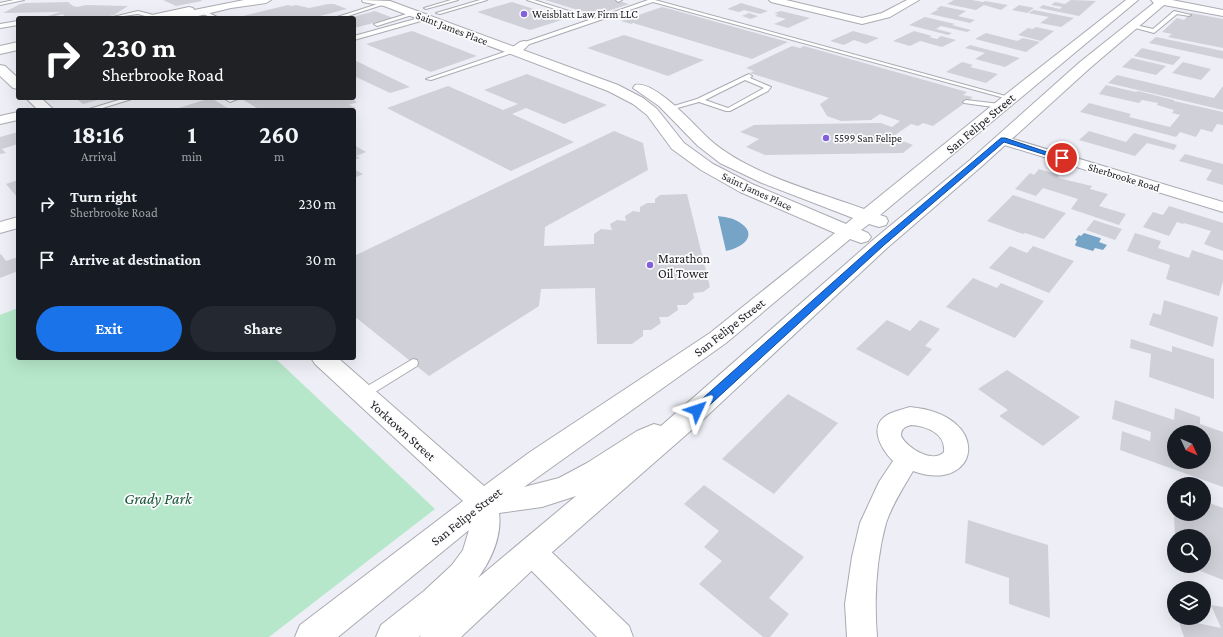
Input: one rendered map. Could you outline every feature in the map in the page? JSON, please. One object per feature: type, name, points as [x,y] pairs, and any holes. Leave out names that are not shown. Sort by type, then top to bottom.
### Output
[{"type":"main road","points":[[183,14],[233,0]]},
{"type":"main road","points":[[168,16],[203,12],[266,0]]},
{"type":"main road","name":"Saint James Place","points":[[367,0],[426,13],[518,47],[628,82],[651,94],[670,108],[701,142],[726,160],[765,179],[899,229]]},
{"type":"main road","name":"Saint James Place","points":[[403,0],[426,13]]},
{"type":"main road","name":"San Felipe Street","points":[[312,637],[483,502],[540,460],[718,338],[1005,102],[1133,0]]},
{"type":"main road","points":[[1160,0],[1223,13]]},
{"type":"main road","name":"San Felipe Street","points":[[437,637],[531,551],[686,420],[880,244],[1003,140],[1039,105],[1160,0]]},
{"type":"main road","points":[[1178,0],[1223,8]]},
{"type":"main road","points":[[0,50],[16,46]]},
{"type":"main road","name":"Saint James Place","points":[[518,47],[613,88],[638,101],[652,112],[678,146],[707,167],[746,188],[848,232],[880,244]]},
{"type":"main road","points":[[1073,47],[1100,53]]},
{"type":"main road","points":[[0,54],[16,51]]},
{"type":"main road","points":[[0,69],[16,83]]},
{"type":"main road","points":[[35,100],[42,108]]},
{"type":"main road","points":[[1005,102],[1039,105]]},
{"type":"main road","name":"Yorktown Street","points":[[325,360],[483,502]]},
{"type":"main road","points":[[393,637],[455,584],[471,565],[480,547],[485,526],[483,502],[515,500],[549,495],[596,472],[643,439],[686,420]]},
{"type":"street","points":[[774,0],[862,21],[886,15],[914,0]]},
{"type":"street","points":[[652,112],[670,108]]},
{"type":"street","points":[[0,120],[16,116]]},
{"type":"street","name":"Sherbrooke Road","points":[[1003,140],[1223,207]]},
{"type":"street","points":[[862,637],[860,604],[873,523],[888,489],[908,459]]},
{"type":"street","points":[[531,551],[618,637]]},
{"type":"lane","points":[[0,4],[22,0]]},
{"type":"lane","points":[[356,37],[426,13],[456,0]]},
{"type":"lane","points":[[368,27],[485,0]]},
{"type":"lane","points":[[529,0],[593,20]]},
{"type":"lane","points":[[429,79],[651,0],[674,8],[843,52],[1005,102]]},
{"type":"lane","points":[[344,16],[386,3]]},
{"type":"lane","points":[[121,16],[145,12],[150,16]]},
{"type":"lane","points":[[203,12],[212,16]]},
{"type":"lane","points":[[1131,26],[1154,31],[1176,12],[1189,15]]},
{"type":"lane","points":[[1,25],[16,23]]},
{"type":"lane","points":[[837,55],[843,52]]},
{"type":"lane","points":[[670,108],[699,100],[753,74]]},
{"type":"lane","points":[[699,100],[728,110],[768,88],[745,78]]},
{"type":"lane","points":[[96,108],[125,100]]},
{"type":"lane","points":[[966,102],[1005,102]]},
{"type":"lane","points":[[363,394],[413,363]]},
{"type":"green space","name":"Grady Park","points":[[16,309],[16,360],[277,360],[435,509],[269,637],[0,637],[0,315]]},
{"type":"water","points":[[718,216],[739,222],[745,227],[748,232],[748,236],[743,244],[726,251]]},
{"type":"water","points":[[1084,233],[1100,238],[1101,239],[1099,242],[1107,245],[1103,250],[1095,248],[1093,251],[1076,246],[1077,241],[1075,240],[1079,235],[1081,236]]},
{"type":"building","points":[[163,0],[201,0],[202,1],[176,6]]},
{"type":"building","points":[[545,0],[615,0],[629,4],[599,14],[592,12],[588,13]]},
{"type":"building","points":[[954,0],[985,1],[1008,5],[1001,10],[984,5],[976,10],[947,4]]},
{"type":"building","points":[[1071,0],[1096,1],[1079,16],[1039,8],[1043,5],[1060,9],[1062,7],[1051,5],[1055,2],[1065,4]]},
{"type":"building","points":[[68,2],[77,7],[86,5],[128,6],[110,16],[64,16],[63,14],[48,16],[61,12],[3,13],[20,4]]},
{"type":"building","points":[[512,2],[565,19],[530,30],[477,12]]},
{"type":"building","points":[[741,3],[768,11],[760,14],[744,10],[739,12],[727,9]]},
{"type":"building","points":[[334,4],[347,9],[320,16],[243,16],[288,5],[309,8]]},
{"type":"building","points":[[1019,5],[1034,8],[1027,13],[1012,10]]},
{"type":"building","points":[[941,6],[966,11],[958,16],[975,20],[970,23],[930,14],[939,9],[936,9]]},
{"type":"building","points":[[662,7],[788,42],[752,59],[633,23],[631,24],[621,21]]},
{"type":"building","points":[[1034,10],[1074,18],[1061,27],[1040,23],[1049,17],[1028,13]]},
{"type":"building","points":[[375,11],[393,18],[356,27],[356,16]]},
{"type":"building","points":[[781,11],[810,18],[788,28],[774,24],[786,19],[775,16],[778,14],[774,13]]},
{"type":"building","points":[[749,13],[758,16],[751,19],[742,16]]},
{"type":"building","points":[[1191,13],[1223,19],[1223,48],[1168,37],[1172,34],[1162,32],[1177,18],[1184,20]]},
{"type":"building","points":[[925,17],[955,24],[952,25],[971,30],[967,32],[941,26],[936,29],[952,33],[948,35],[909,25]]},
{"type":"building","points":[[1036,27],[1054,31],[1041,41],[1018,35],[1028,28],[1033,29]]},
{"type":"building","points":[[412,31],[477,56],[431,72],[366,44]]},
{"type":"building","points":[[853,31],[879,38],[866,44],[854,40],[844,45],[830,41]]},
{"type":"building","points":[[914,31],[937,39],[941,36],[956,40],[942,47],[920,41],[910,46],[893,41]]},
{"type":"building","points":[[986,33],[1017,41],[1023,38],[1040,42],[1026,52],[975,39]]},
{"type":"building","points":[[624,35],[704,60],[668,76],[587,48]]},
{"type":"building","points":[[1156,37],[1223,51],[1223,59],[1149,43]]},
{"type":"building","points":[[970,45],[1020,58],[1005,67],[975,59],[985,53],[965,48]]},
{"type":"building","points":[[792,46],[800,48],[804,46],[967,92],[963,95],[973,97],[933,126],[923,123],[918,126],[911,124],[892,137],[913,145],[903,153],[765,155],[746,147],[759,139],[740,132],[754,125],[881,123],[892,127],[900,121],[880,114],[871,120],[841,121],[827,116],[820,104],[829,98],[750,73],[754,71],[746,68]]},
{"type":"building","points":[[1142,48],[1181,57],[1173,65],[1134,56]]},
{"type":"building","points":[[1132,58],[1166,66],[1156,75],[1122,67]]},
{"type":"building","points":[[356,61],[410,87],[390,93],[356,77]]},
{"type":"building","points":[[962,62],[973,65],[970,67],[998,74],[986,83],[946,72]]},
{"type":"building","points":[[1183,62],[1211,69],[1201,80],[1172,73]]},
{"type":"building","points":[[527,74],[607,105],[564,124],[526,108],[512,114],[574,142],[511,171],[387,108],[448,86],[503,110],[518,104],[484,90]]},
{"type":"building","points":[[1117,75],[1214,98],[1223,86],[1223,110],[1108,83]]},
{"type":"building","points":[[1106,85],[1136,92],[1138,91],[1223,112],[1223,125],[1217,124],[1212,132],[1201,129],[1196,137],[1180,132],[1176,137],[1080,112],[1089,103],[1131,114],[1129,117],[1170,127],[1180,115],[1172,113],[1174,110],[1157,105],[1158,103],[1142,100],[1139,103],[1099,94]]},
{"type":"building","points":[[78,100],[98,100],[83,104]]},
{"type":"building","points":[[204,100],[214,100],[228,108],[178,108]]},
{"type":"building","points":[[243,100],[354,100],[357,102],[349,105],[356,108],[257,108]]},
{"type":"building","points":[[614,131],[643,143],[648,170],[545,227],[544,246],[594,244],[594,234],[601,229],[612,230],[610,224],[617,220],[626,221],[625,216],[633,211],[640,212],[640,207],[647,203],[655,203],[655,199],[660,195],[687,194],[710,287],[703,292],[693,293],[694,298],[686,305],[677,305],[678,310],[668,317],[659,317],[661,323],[651,330],[643,330],[643,336],[632,344],[597,344],[595,288],[541,289],[539,306],[429,376],[356,318],[356,255]]},
{"type":"building","points":[[1089,131],[1126,142],[1134,133],[1177,145],[1174,150],[1147,143],[1135,156],[1079,140]]},
{"type":"building","points":[[16,133],[16,145],[2,149],[6,153],[0,154],[0,137]]},
{"type":"building","points":[[356,146],[366,152],[356,156]]},
{"type":"building","points":[[1185,154],[1223,164],[1223,185],[1206,180],[1212,170],[1179,161]]},
{"type":"building","points":[[1039,169],[1059,175],[1058,178],[1092,186],[1090,189],[1108,194],[1099,206],[1126,214],[1119,225],[1071,209],[1078,199],[1043,188],[1036,196],[1015,189],[1030,173],[1034,175]]},
{"type":"building","points":[[356,170],[363,174],[356,177]]},
{"type":"building","points":[[16,181],[16,196],[6,184]]},
{"type":"building","points":[[1013,195],[1066,213],[1044,239],[1025,233],[1023,234],[987,221]]},
{"type":"building","points":[[1169,206],[1223,223],[1223,251],[1204,244],[1211,231],[1177,222],[1169,236],[1143,227],[1153,212],[1163,215]]},
{"type":"building","points":[[1094,220],[1122,229],[1115,240],[1086,230]]},
{"type":"building","points":[[1135,233],[1161,241],[1158,248],[1189,258],[1192,250],[1223,260],[1223,281],[1219,296],[1166,279],[1170,265],[1127,251]]},
{"type":"building","points":[[1010,246],[1027,253],[1033,246],[1074,261],[1049,293],[989,268]]},
{"type":"building","points":[[1,254],[6,261],[16,258],[16,272],[0,278]]},
{"type":"building","points":[[973,278],[997,288],[1001,283],[1044,301],[1015,338],[946,307]]},
{"type":"building","points":[[1164,300],[1218,317],[1213,347],[1149,325],[1153,313],[1161,315]]},
{"type":"building","points":[[887,320],[910,331],[920,320],[940,329],[925,346],[932,349],[908,376],[856,349]]},
{"type":"building","points":[[1131,339],[1172,352],[1172,346],[1214,359],[1214,399],[1149,377],[1151,354],[1130,348]]},
{"type":"building","points":[[1007,370],[1080,417],[1043,446],[999,416],[1008,410],[978,389]]},
{"type":"building","points":[[788,394],[838,423],[774,494],[722,459]]},
{"type":"building","points":[[1115,400],[1174,420],[1175,408],[1200,417],[1200,424],[1203,425],[1167,425],[1167,467],[1120,450],[1122,431],[1150,441],[1151,432],[1112,419]]},
{"type":"building","points":[[1211,428],[1223,432],[1223,487],[1211,483],[1211,477],[1195,477],[1173,469],[1211,469]]},
{"type":"building","points":[[704,485],[804,557],[769,598],[789,614],[770,637],[763,637],[699,584],[722,561],[704,547],[719,531],[684,504]]},
{"type":"building","points":[[1211,504],[1223,508],[1223,580],[1206,573],[1211,573],[1211,529],[1175,529],[1174,521],[1211,521]]},
{"type":"building","points":[[968,520],[1048,545],[1050,618],[1009,604],[1009,578],[965,563]]},
{"type":"building","points":[[1211,605],[1223,607],[1223,637],[1184,637],[1180,625],[1207,625],[1221,628]]},
{"type":"place","name":"Weisblatt Law Firm LLC","points":[[524,14]]},
{"type":"place","name":"5599 San Felipe","points":[[826,138]]},
{"type":"place","name":"Marathon Oil Tower","points":[[650,265]]},
{"type":"route","points":[[697,410],[880,244],[1003,140],[1062,158]]}]
